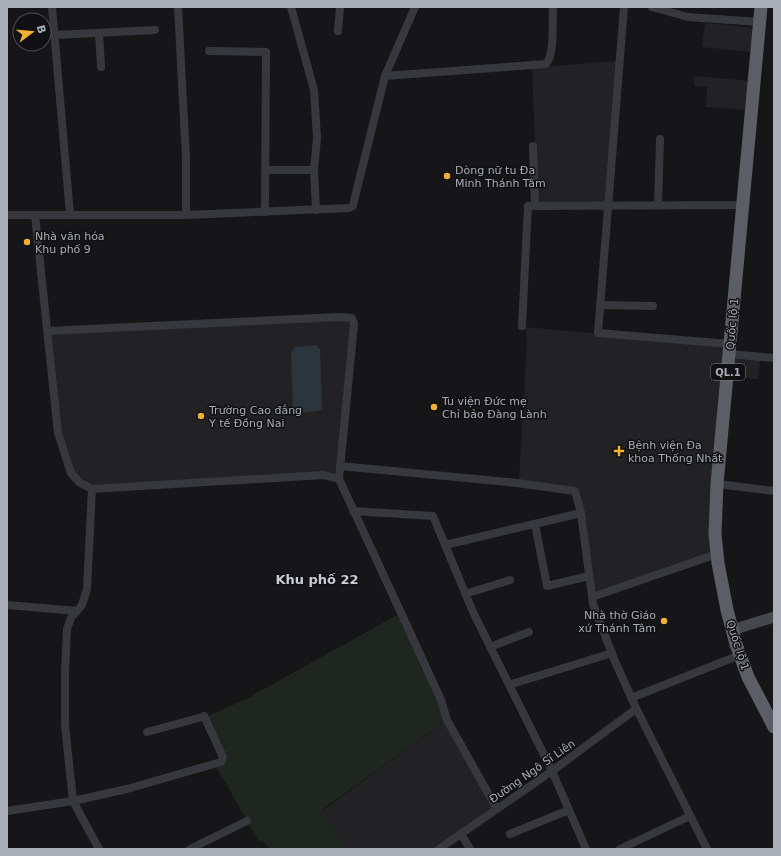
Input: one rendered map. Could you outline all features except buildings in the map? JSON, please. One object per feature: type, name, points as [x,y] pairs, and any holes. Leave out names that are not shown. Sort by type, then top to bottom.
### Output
[{"type":"highway","name":"Quốc lộ 1","points":[[761,7],[717,484],[715,534],[717,554],[732,630],[748,677],[774,727]]},
{"type":"main road","points":[[732,630],[774,617]]},
{"type":"street","points":[[52,7],[70,214]]},
{"type":"street","points":[[178,7],[186,158],[186,215]]},
{"type":"street","points":[[291,7],[314,90],[317,138],[314,170],[316,210]]},
{"type":"street","points":[[338,31],[340,7]]},
{"type":"street","points":[[7,215],[186,215],[344,209],[353,206],[385,76],[415,7]]},
{"type":"street","points":[[385,76],[546,64],[549,60],[551,51],[552,7]]},
{"type":"street","points":[[624,7],[598,333],[730,349],[774,358]]},
{"type":"street","points":[[652,7],[688,17],[759,22]]},
{"type":"street","points":[[55,35],[155,30]]},
{"type":"street","points":[[99,32],[101,67]]},
{"type":"street","points":[[209,51],[266,52],[265,212]]},
{"type":"street","points":[[658,206],[660,139]]},
{"type":"street","points":[[533,146],[535,206]]},
{"type":"street","points":[[266,170],[314,170]]},
{"type":"street","points":[[522,326],[527,206],[743,205]]},
{"type":"street","points":[[35,215],[43,304],[48,331],[58,432],[71,473],[79,482],[92,489],[133,485],[324,475],[339,479]]},
{"type":"street","points":[[600,305],[653,306]]},
{"type":"street","points":[[48,331],[339,317],[352,318],[354,324],[339,479],[441,700],[447,720],[497,810]]},
{"type":"street","points":[[340,466],[517,483],[575,491],[581,513],[593,604],[636,709],[707,849]]},
{"type":"street","points":[[717,484],[774,491]]},
{"type":"street","points":[[92,489],[87,590],[82,605],[71,618],[67,629],[65,725],[73,801],[99,849]]},
{"type":"street","points":[[353,511],[433,516],[465,594],[552,772],[586,849]]},
{"type":"street","points":[[444,544],[581,513]]},
{"type":"street","points":[[535,524],[547,586],[589,576]]},
{"type":"street","points":[[592,596],[717,554]]},
{"type":"street","points":[[465,594],[510,580]]},
{"type":"street","points":[[7,605],[77,611]]},
{"type":"street","points":[[490,647],[529,632]]},
{"type":"street","points":[[509,685],[612,653]]},
{"type":"street","points":[[631,698],[740,655]]},
{"type":"street","name":"Đường Ngô Sĩ Liên","points":[[439,849],[552,772],[636,709]]},
{"type":"street","points":[[7,811],[73,801],[128,789],[221,762],[224,757],[203,717],[147,732]]},
{"type":"street","points":[[510,834],[569,810]]},
{"type":"street","points":[[620,849],[690,816]]},
{"type":"street","points":[[190,849],[247,821]]},
{"type":"street","points":[[461,834],[470,849]]},
{"type":"shaded area","points":[[705,23],[755,28],[753,52],[702,47]]},
{"type":"shaded area","points":[[617,61],[605,203],[537,203],[532,68]]},
{"type":"shaded area","points":[[694,76],[750,81],[748,110],[706,107],[707,87],[694,86]]},
{"type":"shaded area","name":"Trường Cao đẳng Y tế Đồng Nai","points":[[350,320],[352,325],[337,475],[92,487],[80,480],[73,472],[60,432],[51,333]]},
{"type":"shaded area","name":"Bệnh viện Đa khoa Thống Nhất","points":[[525,327],[726,346],[713,553],[594,594],[578,490],[519,481],[527,339]]},
{"type":"shaded area","points":[[316,345],[320,349],[322,408],[319,411],[297,413],[293,409],[291,352],[295,347]]},
{"type":"shaded area","points":[[733,357],[760,360],[758,379],[731,377]]},
{"type":"shaded area","points":[[399,614],[438,701],[445,721],[322,810],[349,849],[269,849],[262,840],[259,842],[216,766],[222,764],[206,717],[246,699]]},
{"type":"shaded area","points":[[445,721],[494,809],[435,849],[349,849],[322,811]]},
{"type":"place","name":"Dòng nữ tu Đa Minh Thánh Tâm","points":[[447,176]]},
{"type":"place","name":"Nhà văn hóa Khu phố 9","points":[[27,242]]},
{"type":"place","name":"Tu viện Đức mẹ Chỉ bảo Đàng Lành","points":[[434,407]]},
{"type":"place","name":"Trường Cao đẳng Y tế Đồng Nai","points":[[201,416]]},
{"type":"place","name":"Bệnh viện Đa khoa Thống Nhất","points":[[619,451]]},
{"type":"place","name":"Nhà thờ Giáo xứ Thánh Tâm","points":[[664,621]]},
{"type":"district","name":"Khu phố 22","points":[[317,579]]}]
